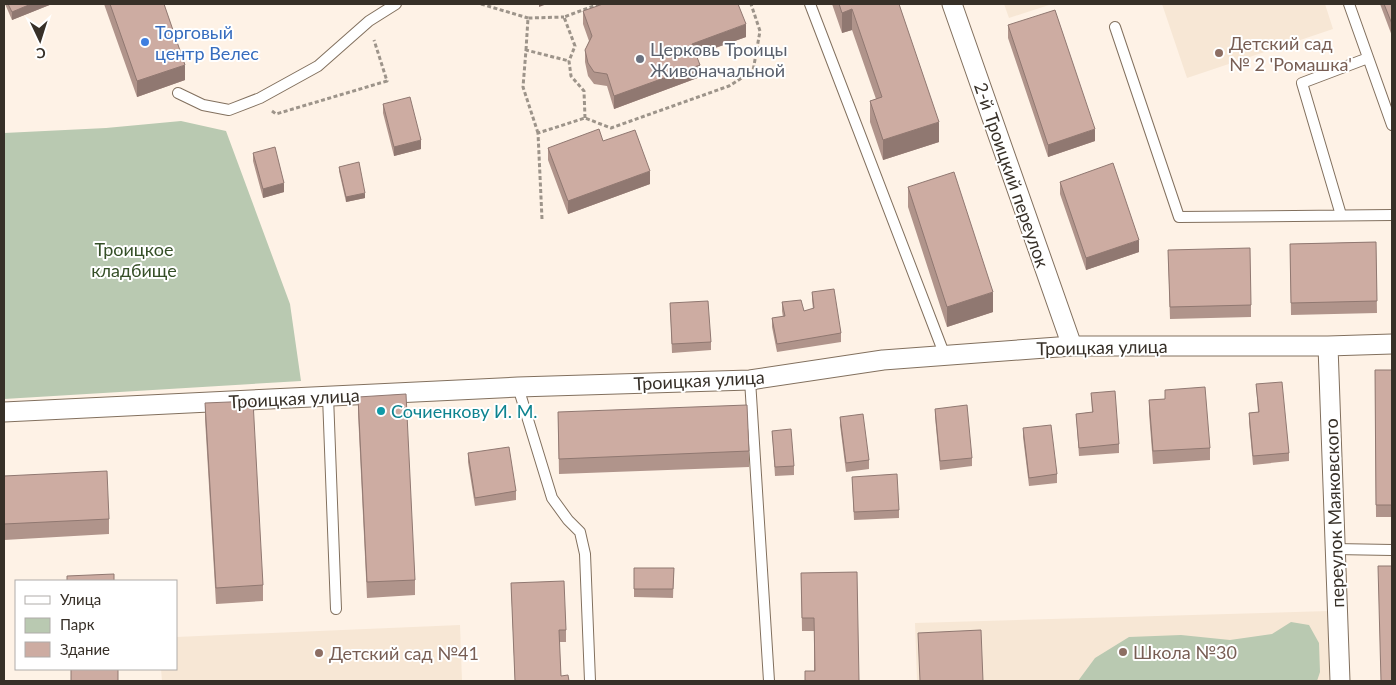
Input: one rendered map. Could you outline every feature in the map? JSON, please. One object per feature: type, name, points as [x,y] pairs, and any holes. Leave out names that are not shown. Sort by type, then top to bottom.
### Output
[{"type":"street","name":"2-й Троицкий переулок","points":[[952,4],[1072,346]]},
{"type":"street","name":"Троицкая улица","points":[[4,412],[518,387],[750,380],[883,360],[1072,346],[1328,346],[1392,344]]},
{"type":"street","name":"переулок Маяковского","points":[[1328,346],[1340,681]]},
{"type":"lane","points":[[178,93],[203,105],[229,110],[260,98],[318,66],[369,21],[396,4]]},
{"type":"lane","points":[[810,4],[945,356]]},
{"type":"lane","points":[[1348,4],[1392,125]]},
{"type":"lane","points":[[1115,28],[1179,217],[1392,215]]},
{"type":"lane","points":[[1340,215],[1302,83],[1368,58]]},
{"type":"lane","points":[[750,380],[769,681]]},
{"type":"lane","points":[[518,387],[552,498],[568,520],[580,532],[585,554],[590,681]]},
{"type":"lane","points":[[328,396],[336,610]]},
{"type":"lane","points":[[1336,549],[1392,550]]},
{"type":"path","points":[[481,4],[528,18],[564,16],[599,4]]},
{"type":"path","points":[[538,133],[585,118],[611,128],[728,86],[753,71],[760,31],[751,4]]},
{"type":"path","points":[[564,16],[575,46],[569,61],[572,76],[584,90],[585,118]]},
{"type":"path","points":[[528,18],[523,87],[538,133],[542,219]]},
{"type":"path","points":[[260,98],[276,114],[386,81],[369,21]]},
{"type":"path","points":[[526,50],[569,61]]},
{"type":"shaded area","points":[[1004,4],[1052,4],[1009,18]]},
{"type":"shaded area","name":"Детский сад № 2 'Ромашка'","points":[[1162,4],[1325,4],[1333,29],[1187,78]]},
{"type":"shaded area","name":"Школа №30","points":[[1329,611],[1329,681],[917,681],[915,623]]},
{"type":"shaded area","name":"Детский сад №41","points":[[460,625],[462,681],[162,681],[161,670],[178,670],[178,637]]},
{"type":"green space","name":"Троицкое кладбище","points":[[181,121],[226,131],[290,304],[301,381],[4,399],[4,133],[106,128]]},
{"type":"green space","points":[[1291,622],[1309,625],[1319,643],[1320,672],[1317,681],[1078,681],[1095,658],[1129,637],[1181,635],[1230,640],[1272,634]]},
{"type":"building","points":[[8,4],[31,4],[12,12]]},
{"type":"building","name":"Торговый центр Велес","points":[[110,4],[164,4],[185,65],[137,81]]},
{"type":"building","name":"Церковь Троицы Живоначальной","points":[[603,4],[738,4],[746,24],[692,44],[700,65],[614,96],[607,74],[594,72],[588,63],[585,50],[592,36],[583,11]]},
{"type":"building","points":[[839,4],[899,4],[939,122],[883,140],[870,101],[882,97],[852,9],[842,13]]},
{"type":"building","points":[[1384,4],[1392,4],[1392,24]]},
{"type":"building","points":[[1055,10],[1095,129],[1048,145],[1008,25]]},
{"type":"building","points":[[410,97],[421,140],[394,147],[383,104]]},
{"type":"building","points":[[599,129],[603,141],[635,130],[650,171],[568,201],[548,148]]},
{"type":"building","points":[[275,147],[284,183],[263,189],[253,153]]},
{"type":"building","points":[[359,162],[365,193],[346,197],[339,167]]},
{"type":"building","points":[[1113,163],[1139,240],[1086,258],[1060,182]]},
{"type":"building","points":[[954,172],[993,292],[947,307],[908,187]]},
{"type":"building","points":[[1376,242],[1377,301],[1291,303],[1290,244]]},
{"type":"building","points":[[1250,248],[1251,305],[1170,307],[1168,250]]},
{"type":"building","points":[[834,289],[841,333],[777,344],[772,318],[785,316],[782,302],[801,300],[804,311],[814,308],[812,292]]},
{"type":"building","points":[[708,301],[711,342],[672,344],[670,303]]},
{"type":"building","points":[[1375,370],[1392,370],[1392,505],[1376,505]]},
{"type":"building","points":[[1282,382],[1289,453],[1253,456],[1249,413],[1259,412],[1256,384]]},
{"type":"building","points":[[1205,387],[1210,448],[1153,451],[1149,400],[1165,399],[1165,390]]},
{"type":"building","points":[[1115,391],[1119,444],[1079,448],[1076,414],[1093,412],[1091,393]]},
{"type":"building","points":[[406,394],[415,580],[367,582],[358,397]]},
{"type":"building","points":[[253,401],[263,585],[216,588],[205,403]]},
{"type":"building","points":[[747,405],[749,451],[559,459],[558,412]]},
{"type":"building","points":[[967,405],[972,458],[940,461],[935,409]]},
{"type":"building","points":[[863,414],[869,460],[846,463],[840,417]]},
{"type":"building","points":[[1051,425],[1057,474],[1029,478],[1023,428]]},
{"type":"building","points":[[791,429],[794,466],[775,467],[772,431]]},
{"type":"building","points":[[509,447],[516,491],[475,498],[468,453]]},
{"type":"building","points":[[107,471],[109,519],[4,524],[4,476]]},
{"type":"building","points":[[897,474],[899,510],[854,512],[852,477]]},
{"type":"building","points":[[1378,566],[1392,566],[1392,681],[1381,681]]},
{"type":"building","points":[[634,568],[674,568],[673,589],[634,589]]},
{"type":"building","points":[[857,572],[859,681],[805,681],[805,671],[815,671],[814,618],[802,618],[801,573]]},
{"type":"building","points":[[114,574],[114,580],[67,580],[67,576]]},
{"type":"building","points":[[564,581],[566,630],[559,630],[561,676],[568,675],[569,681],[515,681],[511,583]]},
{"type":"building","points":[[981,630],[983,681],[920,681],[918,633]]},
{"type":"building","points":[[71,670],[118,670],[118,681],[71,681]]},
{"type":"place","name":"Торговый центр Велес","points":[[145,42]]},
{"type":"place","name":"Детский сад № 2 'Ромашка'","points":[[1219,53]]},
{"type":"place","name":"Церковь Троицы Живоначальной","points":[[640,59]]},
{"type":"place","name":"Сочиенкову И. М.","points":[[381,411]]},
{"type":"place","name":"Школа №30","points":[[1123,652]]},
{"type":"place","name":"Детский сад №41","points":[[319,653]]}]
